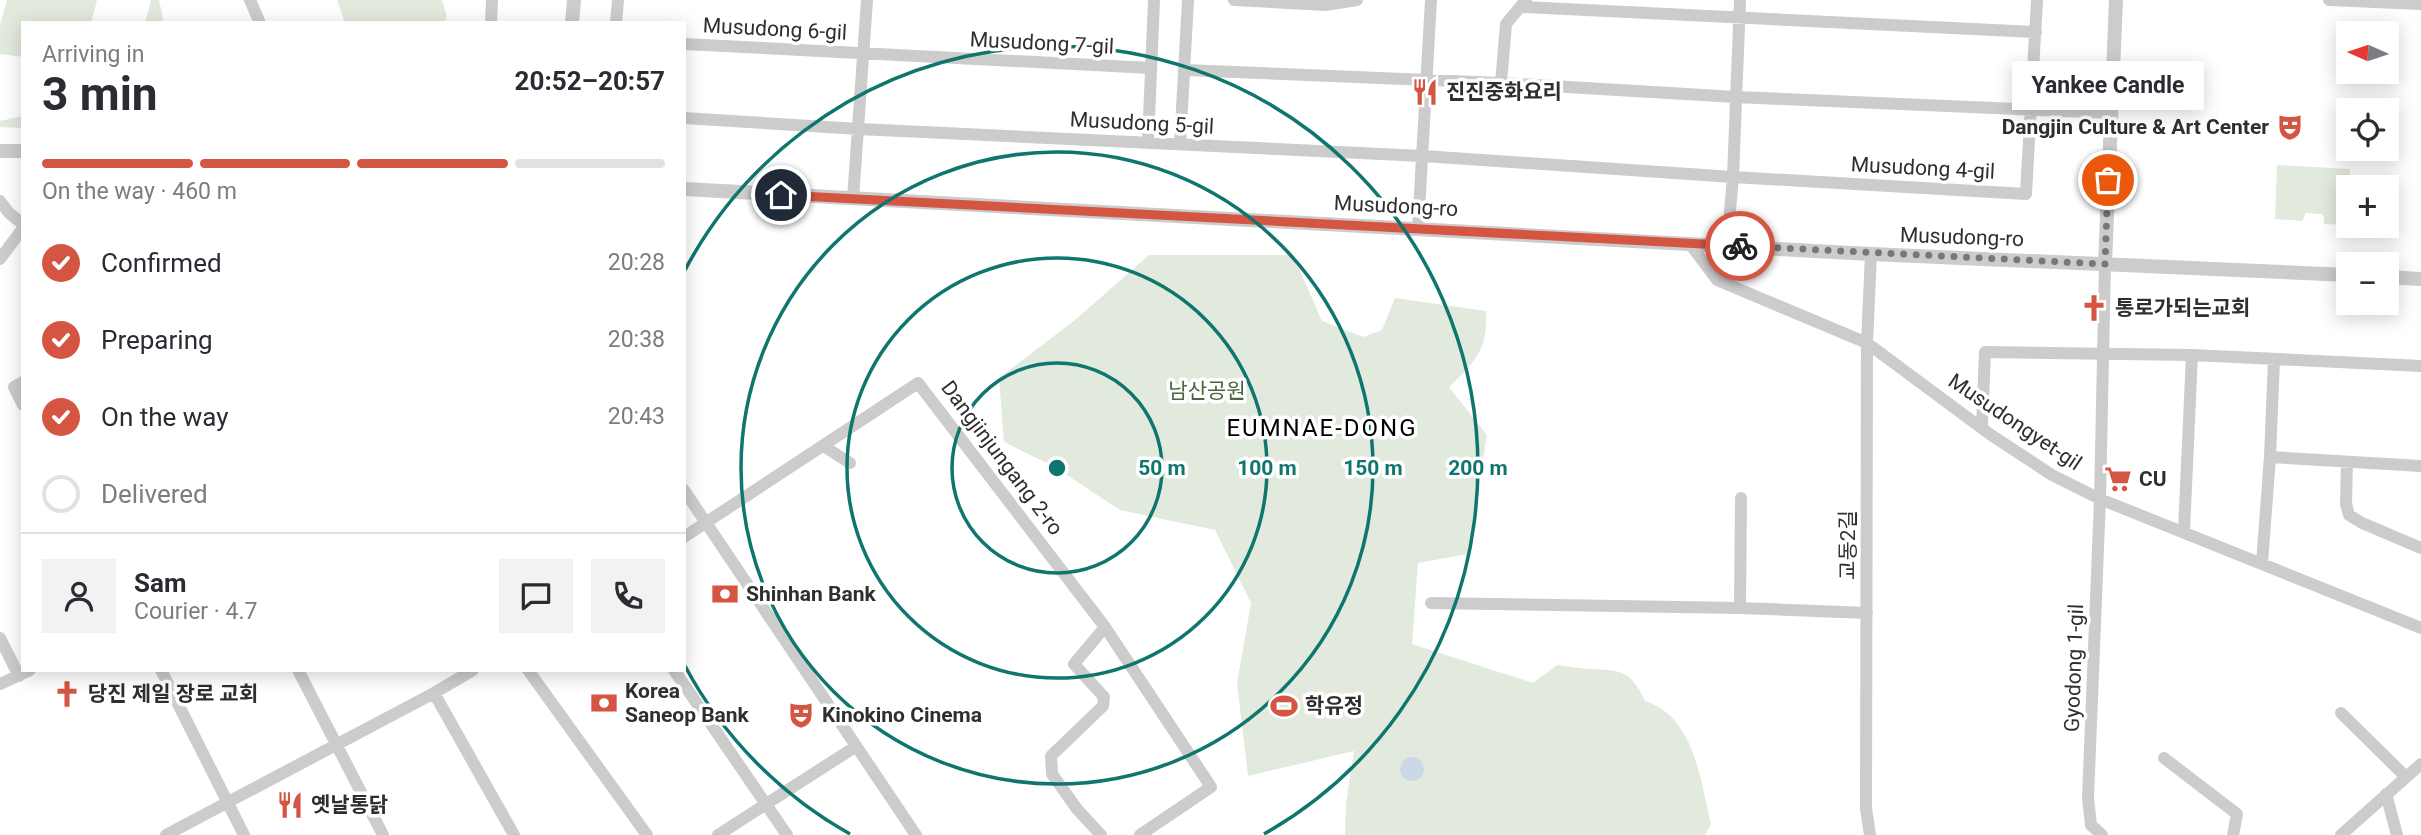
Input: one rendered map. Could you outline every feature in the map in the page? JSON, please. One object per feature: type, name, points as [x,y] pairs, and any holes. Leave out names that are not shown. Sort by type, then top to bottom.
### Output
[{"type":"street","points":[[250,0],[259,21]]},
{"type":"street","points":[[491,21],[492,0]]},
{"type":"street","points":[[572,21],[573,0]]},
{"type":"street","points":[[616,21],[618,0]]},
{"type":"street","name":"Musudong 6-gil","points":[[853,200],[867,0]]},
{"type":"street","points":[[1148,142],[1154,0]]},
{"type":"street","points":[[1180,144],[1188,0]]},
{"type":"street","points":[[1234,0],[1325,5],[1357,0]]},
{"type":"street","points":[[1418,228],[1431,0]]},
{"type":"street","points":[[1727,245],[1733,177],[1740,0]]},
{"type":"street","name":"Musudong 4-gil","points":[[1423,156],[2026,194],[2037,0]]},
{"type":"street","points":[[2100,499],[2105,264],[2116,0]]},
{"type":"street","points":[[2329,0],[2421,4]]},
{"type":"street","points":[[1501,83],[1506,24],[1524,4],[1739,18],[2036,32]]},
{"type":"street","name":"Musudong 6-gil","points":[[686,44],[863,54]]},
{"type":"street","name":"Musudong 7-gil","points":[[863,54],[1151,68]]},
{"type":"street","points":[[1185,70],[2111,113]]},
{"type":"street","points":[[686,118],[859,129]]},
{"type":"street","name":"Musudong 5-gil","points":[[859,129],[1423,156]]},
{"type":"street","points":[[0,150],[21,152]]},
{"type":"street","name":"Musudong-ro","points":[[686,189],[1871,254],[2336,274]]},
{"type":"street","points":[[0,201],[21,224]]},
{"type":"street","points":[[0,258],[21,229]]},
{"type":"street","name":"Musudongyet-gil","points":[[1690,244],[1717,280],[1867,343],[2052,475],[2100,499],[2421,628]]},
{"type":"street","name":"교동2길","points":[[1870,835],[1866,807],[1867,343],[1871,254]]},
{"type":"street","points":[[2399,278],[2421,279]]},
{"type":"street","points":[[1982,426],[1985,352],[2192,355],[2421,366]]},
{"type":"street","points":[[2184,531],[2192,355]]},
{"type":"street","points":[[2262,563],[2274,360]]},
{"type":"street","name":"Dangjinjungang 2-ro","points":[[686,536],[825,447],[918,383],[1105,627],[1211,787],[1140,835]]},
{"type":"street","points":[[825,447],[850,463]]},
{"type":"street","points":[[2270,457],[2421,466]]},
{"type":"street","points":[[2347,463],[2346,504],[2349,515],[2421,548]]},
{"type":"street","points":[[686,493],[916,835]]},
{"type":"street","points":[[1740,608],[1741,498]]},
{"type":"street","name":"Gyodong 1-gil","points":[[2100,499],[2088,798],[2091,825],[2102,835]]},
{"type":"street","points":[[1431,603],[1867,613]]},
{"type":"street","points":[[1101,835],[1077,809],[1052,774],[1051,756],[1103,706],[1104,697],[1074,664],[1105,627]]},
{"type":"street","points":[[0,638],[21,669]]},
{"type":"street","points":[[162,672],[244,835]]},
{"type":"street","points":[[299,672],[383,835]]},
{"type":"street","points":[[166,835],[434,694],[470,672]]},
{"type":"street","points":[[529,672],[648,835]]},
{"type":"street","points":[[675,672],[787,835]]},
{"type":"street","points":[[0,684],[24,673]]},
{"type":"street","points":[[434,694],[514,835]]},
{"type":"street","points":[[2341,713],[2406,777]]},
{"type":"street","points":[[718,835],[855,747]]},
{"type":"street","points":[[2164,758],[2237,814],[2233,835]]},
{"type":"street","points":[[2341,835],[2421,764]]},
{"type":"street","points":[[2386,794],[2397,835]]},
{"type":"green space","points":[[7,0],[97,0],[92,21],[21,21],[21,57],[0,54],[0,25]]},
{"type":"green space","points":[[151,0],[159,0],[164,21],[146,21]]},
{"type":"green space","points":[[337,0],[442,0],[447,17],[444,21],[344,21]]},
{"type":"green space","points":[[21,116],[21,128],[0,127],[0,121]]},
{"type":"green space","points":[[2277,165],[2350,169],[2350,175],[2336,175],[2336,224],[2324,224],[2322,214],[2306,213],[2302,221],[2275,219]]},
{"type":"green space","name":"남산공원","points":[[1149,255],[1293,255],[1322,321],[1363,337],[1382,330],[1395,298],[1486,311],[1482,346],[1473,362],[1449,387],[1487,435],[1468,554],[1418,563],[1412,644],[1533,683],[1557,665],[1611,670],[1624,674],[1635,683],[1645,701],[1662,709],[1685,735],[1693,752],[1711,824],[1705,835],[1345,835],[1346,804],[1354,751],[1248,776],[1237,683],[1251,603],[1215,530],[1120,510],[1053,466],[1004,442],[999,378],[1075,320]]},
{"type":"water","points":[[1412,757],[1421,760],[1424,769],[1421,778],[1412,781],[1403,778],[1400,769],[1403,760]]},
{"type":"way so far","points":[[1740,246],[2105,264],[2108,180]]},
{"type":"place","name":"진진중화요리","points":[[1425,92]]},
{"type":"place","name":"Dangjin Culture & Art Center","points":[[2290,127]]},
{"type":"place","name":"Yankee Candle","points":[[2108,180]]},
{"type":"place","name":"통로가되는교회","points":[[2094,308]]},
{"type":"place","name":"CU","points":[[2118,479]]},
{"type":"place","name":"Shinhan Bank","points":[[725,594]]},
{"type":"place","name":"당진 제일 장로 교회","points":[[67,694]]},
{"type":"place","name":"Korea Saneop Bank","points":[[604,703]]},
{"type":"place","name":"학유정","points":[[1284,706]]},
{"type":"place","name":"Kinokino Cinema","points":[[801,715]]},
{"type":"place","name":"옛날통닭","points":[[290,805]]},
{"type":"district","name":"EUMNAE-DONG","points":[[1322,428]]},
{"type":"route","points":[[781,195],[1740,246]]}]
